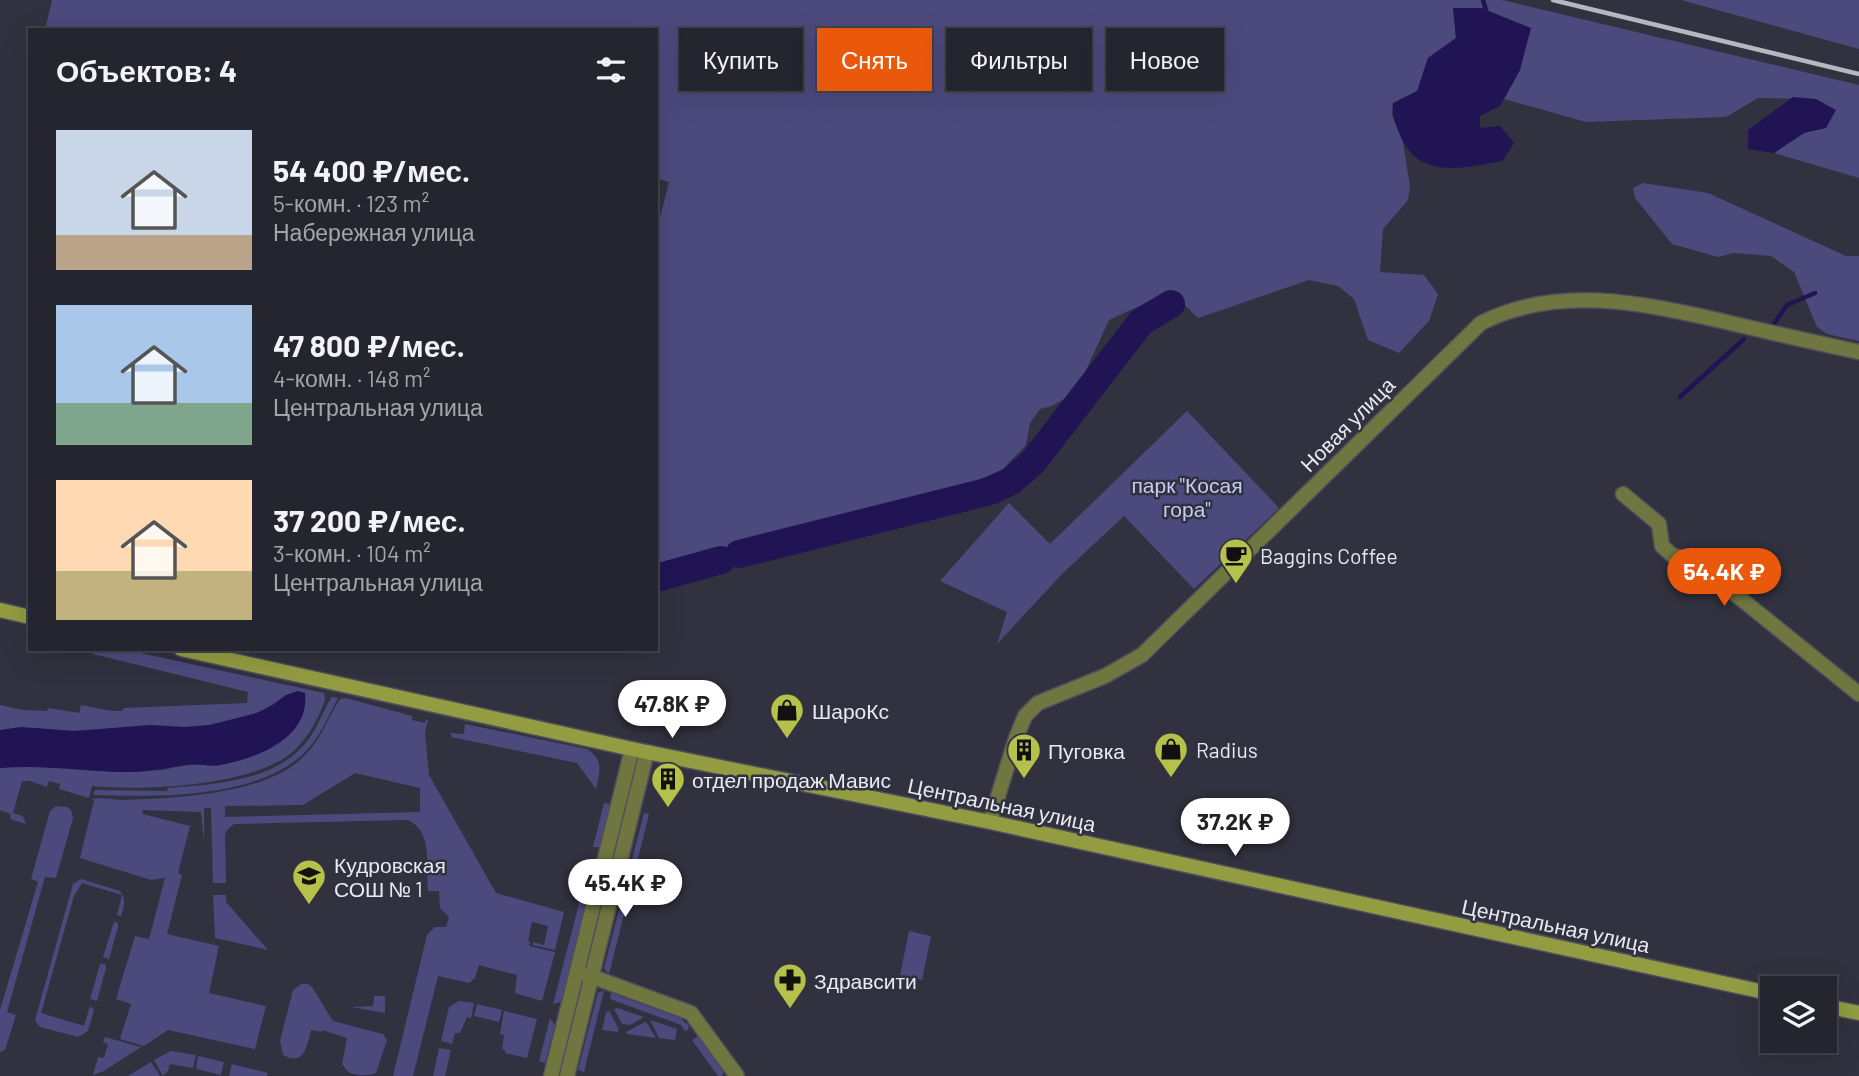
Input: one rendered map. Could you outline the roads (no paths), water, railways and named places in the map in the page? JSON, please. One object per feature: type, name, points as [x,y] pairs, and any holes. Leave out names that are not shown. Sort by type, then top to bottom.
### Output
[{"type":"street","name":"Новая улица","points":[[990,822],[1025,716],[1038,704],[1105,676],[1142,655],[1481,323],[1526,305],[1588,300],[1632,302],[1859,352]]},
{"type":"street","points":[[1623,494],[1658,524],[1662,546],[1672,555],[1694,561],[1859,694]]},
{"type":"street","points":[[0,610],[28,617]]},
{"type":"street","name":"Центральная улица","points":[[190,651],[640,751],[990,822],[1760,991]]},
{"type":"street","points":[[551,1076],[577,971],[640,751]]},
{"type":"street","points":[[567,1076],[593,977],[640,751]]},
{"type":"street","points":[[577,971],[691,1013],[737,1076]]},
{"type":"street","points":[[1837,1008],[1859,1013]]},
{"type":"waterway","points":[[1483,0],[1486,10]]},
{"type":"waterway","points":[[1771,328],[1787,305],[1815,293]]},
{"type":"waterway","points":[[739,554],[990,491],[1011,481],[1033,462],[1141,322],[1171,304]]},
{"type":"waterway","points":[[1680,397],[1744,339]]},
{"type":"waterway","points":[[658,577],[721,560]]},
{"type":"railway","points":[[1553,0],[1859,74]]},
{"type":"place","name":"Baggins Coffee","points":[[1236,585]]},
{"type":"place","name":"ШароКс","points":[[787,740]]},
{"type":"place","name":"Radius","points":[[1171,779]]},
{"type":"place","name":"Пуговка","points":[[1024,780]]},
{"type":"place","name":"отдел продаж Мавис","points":[[668,809]]},
{"type":"place","name":"Кудровская СОШ № 1","points":[[309,906]]},
{"type":"place","name":"Здравсити","points":[[790,1010]]},
{"type":"park label","name":"парк \"Косая гора\"","points":[[1187,496]]}]
